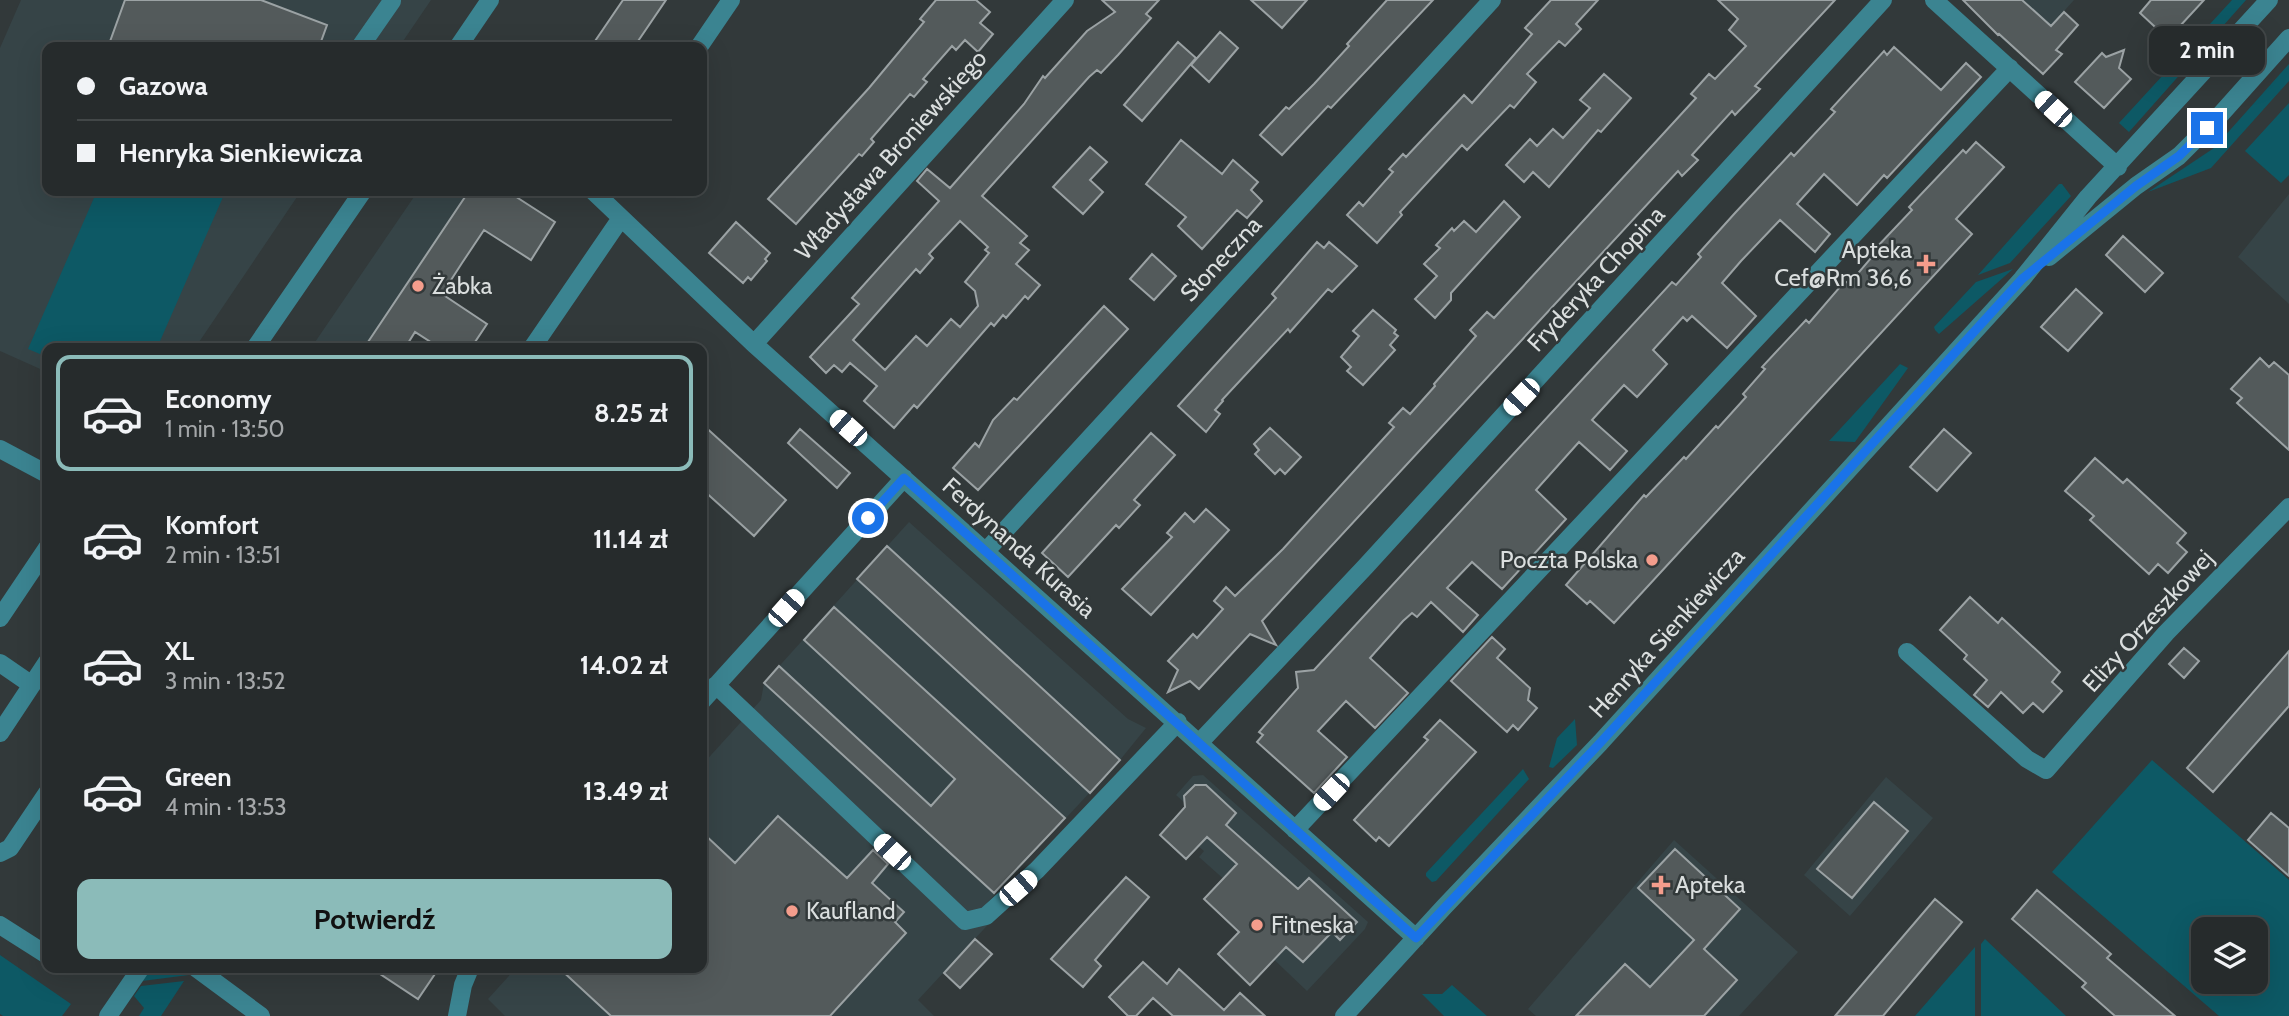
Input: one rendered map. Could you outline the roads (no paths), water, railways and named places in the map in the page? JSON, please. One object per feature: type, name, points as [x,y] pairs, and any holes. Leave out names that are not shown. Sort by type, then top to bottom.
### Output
[{"type":"street","points":[[461,42],[490,0]]},
{"type":"street","points":[[702,42],[731,0]]},
{"type":"street","name":"Władysława Broniewskiego","points":[[754,344],[1065,0]]},
{"type":"street","name":"Słoneczna","points":[[986,551],[1492,0]]},
{"type":"street","name":"Fryderyka Chopina","points":[[1200,742],[1366,566],[1884,0]]},
{"type":"street","points":[[1934,0],[2118,167]]},
{"type":"street","name":"Henryka Sienkiewicza","points":[[1344,1016],[1600,743],[2022,279],[2088,197],[2269,0]]},
{"type":"street","points":[[363,42],[392,1]]},
{"type":"street","name":"Henryka Sienkiewicza","points":[[2022,279],[2136,186],[2179,156],[2289,38]]},
{"type":"street","points":[[1295,830],[2010,68]]},
{"type":"street","points":[[258,343],[360,196]]},
{"type":"street","name":"Ferdynanda Kurasia","points":[[601,196],[754,344],[1416,938]]},
{"type":"street","points":[[535,343],[621,218]]},
{"type":"street","points":[[0,449],[42,471]]},
{"type":"street","points":[[707,695],[904,478]]},
{"type":"street","name":"Elizy Orzeszkowej","points":[[1907,652],[2028,759],[2046,771],[2166,633],[2289,507]]},
{"type":"street","points":[[0,618],[42,555]]},
{"type":"street","points":[[0,663],[32,685]]},
{"type":"street","points":[[0,733],[42,670]]},
{"type":"street","points":[[716,685],[965,921],[986,916],[1037,870],[1178,722]]},
{"type":"street","points":[[0,853],[10,848],[42,800]]},
{"type":"street","points":[[0,925],[42,952]]},
{"type":"street","points":[[108,1016],[138,973]]},
{"type":"street","points":[[203,973],[261,1016]]},
{"type":"street","points":[[457,1016],[468,973]]},
{"type":"place","name":"Apteka Cef@Rm 36,6","points":[[1926,264]]},
{"type":"place","name":"Żabka","points":[[418,286]]},
{"type":"place","name":"Poczta Polska","points":[[1652,560]]},
{"type":"place","name":"Apteka","points":[[1661,885]]},
{"type":"place","name":"Kaufland","points":[[792,911]]},
{"type":"place","name":"Fitneska","points":[[1257,925]]}]
